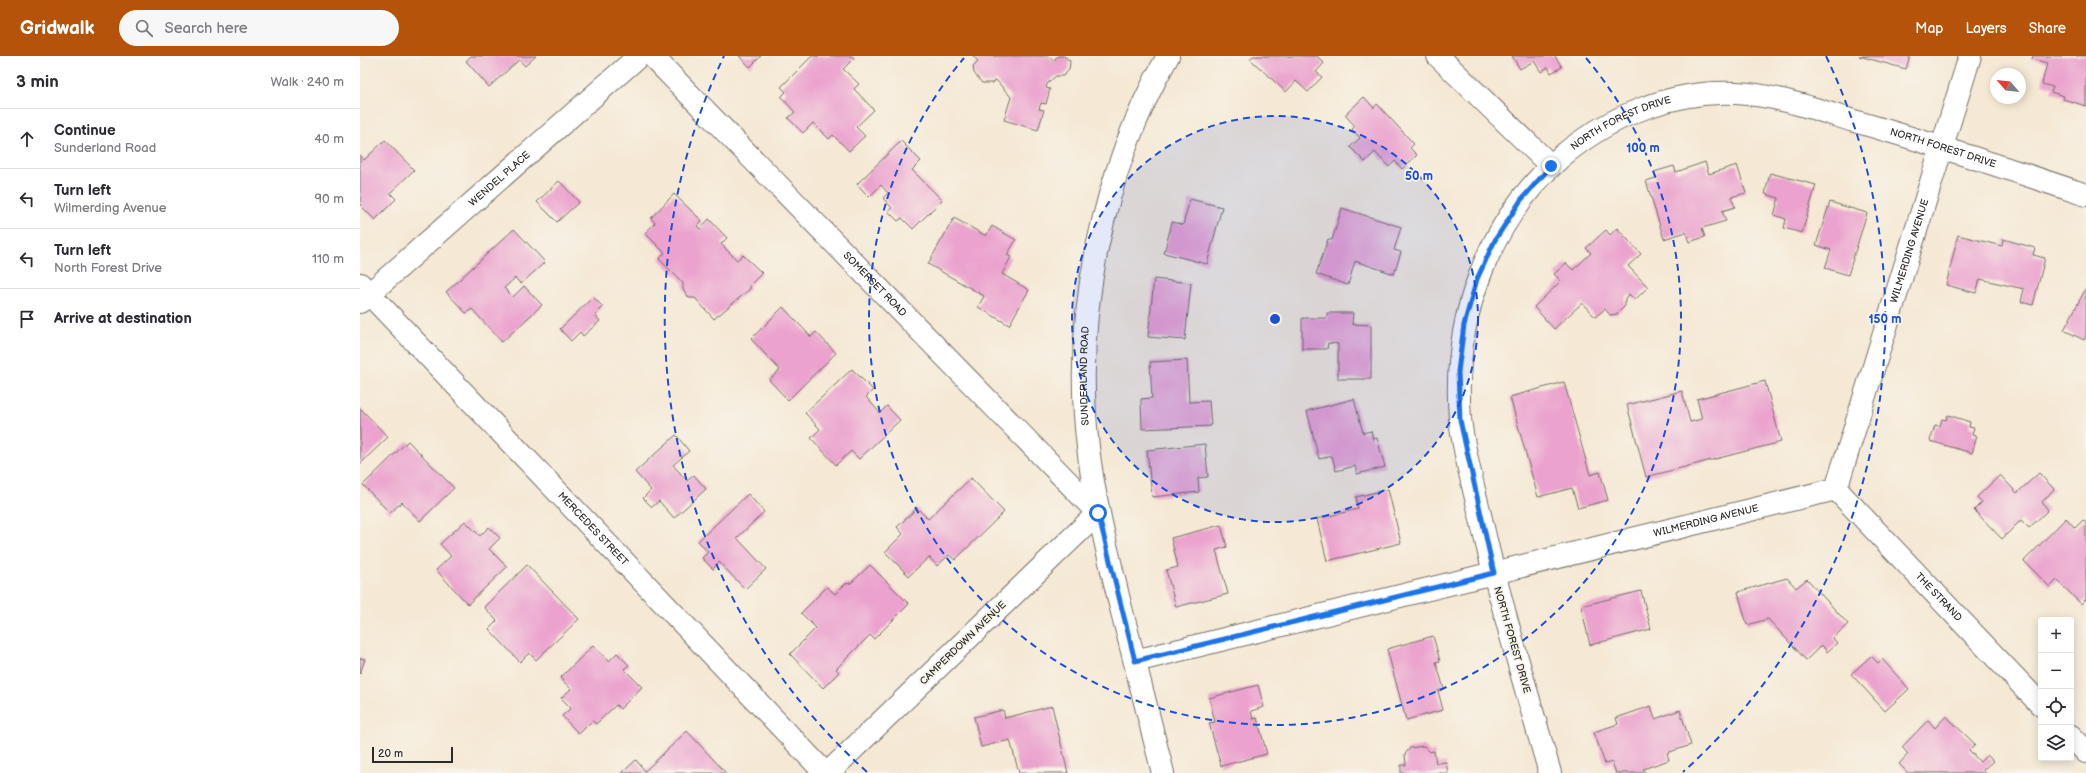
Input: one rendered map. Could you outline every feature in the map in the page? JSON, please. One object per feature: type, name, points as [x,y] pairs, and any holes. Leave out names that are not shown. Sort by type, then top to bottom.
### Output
[{"type":"street","name":"WENDEL PLACE","points":[[363,294],[639,56]]},
{"type":"street","name":"SOMERSET ROAD","points":[[652,56],[1098,513]]},
{"type":"street","points":[[1438,56],[1551,166]]},
{"type":"street","name":"WILMERDING AVENUE","points":[[1135,661],[1836,489],[1970,56]]},
{"type":"street","name":"SUNDERLAND ROAD","points":[[1163,773],[1098,513],[1088,446],[1084,389],[1086,320],[1096,252],[1113,185],[1141,110],[1167,57]]},
{"type":"street","name":"NORTH FOREST DRIVE","points":[[1550,773],[1494,573],[1460,420],[1458,372],[1464,325],[1477,279],[1495,240],[1521,200],[1551,166],[1576,144],[1611,122],[1646,106],[1692,95],[1734,93],[1776,98],[1942,146],[2086,195]]},
{"type":"street","name":"MERCEDES STREET","points":[[363,294],[825,773]]},
{"type":"street","name":"THE STRAND","points":[[1836,489],[2038,702]]},
{"type":"street","name":"CAMPERDOWN AVENUE","points":[[828,773],[1098,513]]},
{"type":"street","points":[[2074,739],[2086,752]]},
{"type":"building","points":[[471,56],[536,56],[525,66],[519,60],[489,87],[466,61]]},
{"type":"building","points":[[739,56],[761,56],[750,67]]},
{"type":"building","points":[[812,56],[852,56],[854,58],[843,69],[859,84],[854,89],[874,110],[856,127],[865,136],[849,151],[833,135],[829,139],[813,123],[803,133],[788,118],[795,112],[781,97],[786,92],[781,87]]},
{"type":"building","points":[[973,56],[1049,56],[1053,61],[1058,56],[1064,56],[1070,61],[1069,70],[1063,76],[1056,76],[1047,84],[1046,88],[1050,89],[1046,104],[1041,103],[1039,109],[1044,110],[1038,130],[1004,120],[1011,97],[996,80],[992,83],[982,83],[974,73],[973,66],[978,61]]},
{"type":"building","points":[[1253,56],[1317,56],[1324,63],[1316,72],[1322,77],[1308,92],[1296,81],[1286,92],[1250,59]]},
{"type":"building","points":[[1512,56],[1555,56],[1562,67],[1551,73],[1548,67],[1541,72],[1534,61],[1520,69]]},
{"type":"building","points":[[1859,56],[1910,56],[1906,69]]},
{"type":"building","points":[[2033,56],[2086,56],[2086,106],[2063,99],[2064,96],[2051,92],[2053,87],[2042,84],[2047,63],[2032,59]]},
{"type":"building","points":[[1364,97],[1374,108],[1377,104],[1414,144],[1410,148],[1417,155],[1402,169],[1395,161],[1389,167],[1375,152],[1365,162],[1350,147],[1360,138],[1352,129],[1355,126],[1345,115]]},
{"type":"building","points":[[385,140],[414,170],[390,193],[396,199],[375,220],[360,205],[360,155],[364,160]]},
{"type":"building","points":[[901,141],[921,161],[912,170],[942,200],[913,229],[902,218],[898,221],[888,211],[892,208],[883,198],[888,193],[881,185],[869,197],[857,184]]},
{"type":"building","points":[[1705,162],[1709,174],[1737,165],[1746,193],[1731,197],[1735,207],[1722,211],[1726,221],[1702,228],[1705,237],[1689,242],[1686,232],[1664,239],[1646,181],[1656,178],[1654,172],[1674,166],[1676,172]]},
{"type":"building","points":[[1770,173],[1816,185],[1802,233],[1784,228],[1786,219],[1774,215],[1779,198],[1765,194]]},
{"type":"building","points":[[559,181],[579,202],[557,222],[537,202]]},
{"type":"building","points":[[674,194],[702,221],[697,226],[700,229],[709,219],[727,238],[721,244],[737,260],[743,255],[762,273],[750,285],[750,289],[714,319],[695,298],[689,298],[683,289],[683,283],[659,259],[665,253],[645,233],[655,223],[651,218]]},
{"type":"building","points":[[1190,199],[1222,207],[1207,264],[1164,253],[1172,222],[1183,225]]},
{"type":"building","points":[[1830,202],[1867,213],[1848,275],[1825,268],[1831,250],[1816,245]]},
{"type":"building","points":[[1342,208],[1401,227],[1394,250],[1401,252],[1394,274],[1355,261],[1348,285],[1316,274],[1328,239],[1332,240]]},
{"type":"building","points":[[954,218],[986,236],[992,226],[1016,240],[1007,255],[1011,257],[1002,274],[1029,290],[1009,325],[978,307],[984,296],[928,264]]},
{"type":"building","points":[[1617,228],[1641,254],[1628,266],[1648,287],[1635,300],[1629,294],[1625,298],[1625,306],[1617,314],[1610,315],[1605,309],[1595,317],[1582,303],[1554,329],[1534,307],[1561,281],[1554,274],[1566,263],[1573,270],[1591,253],[1586,248],[1606,230],[1610,235]]},
{"type":"building","points":[[514,229],[545,262],[521,284],[515,278],[504,288],[513,297],[524,286],[542,305],[502,342],[472,309],[466,313],[446,292]]},
{"type":"building","points":[[1958,235],[2002,246],[2003,239],[2035,248],[2033,255],[2045,258],[2033,305],[2021,302],[2024,289],[1980,279],[1976,293],[1946,285]]},
{"type":"building","points":[[1154,279],[1191,283],[1185,340],[1148,337]]},
{"type":"building","points":[[2086,288],[2086,336],[2084,340],[2064,330]]},
{"type":"building","points":[[593,297],[603,307],[595,315],[600,321],[583,336],[580,332],[571,341],[560,329]]},
{"type":"building","points":[[783,307],[811,337],[816,332],[836,353],[788,400],[769,380],[780,370],[751,339]]},
{"type":"building","points":[[1327,313],[1353,313],[1352,324],[1371,325],[1371,379],[1338,379],[1338,344],[1328,343],[1327,349],[1302,349],[1302,318],[1327,318]]},
{"type":"building","points":[[1187,360],[1189,402],[1209,401],[1211,426],[1142,429],[1141,399],[1152,398],[1150,362]]},
{"type":"building","points":[[852,369],[873,390],[866,397],[880,413],[887,406],[900,420],[859,459],[851,451],[836,465],[811,438],[820,429],[805,413]]},
{"type":"building","points":[[1765,381],[1781,442],[1646,477],[1627,405],[1682,391],[1690,422],[1702,419],[1697,399]]},
{"type":"building","points":[[1564,382],[1590,475],[1600,472],[1608,500],[1578,508],[1572,488],[1538,497],[1510,397]]},
{"type":"building","points":[[1354,399],[1363,433],[1371,431],[1373,439],[1377,438],[1385,467],[1357,474],[1355,466],[1336,471],[1332,456],[1319,459],[1307,411]]},
{"type":"building","points":[[360,408],[388,437],[360,464]]},
{"type":"building","points":[[1948,415],[1970,422],[1969,427],[1974,428],[1972,435],[1977,436],[1972,453],[1930,441],[1935,425],[1940,426],[1942,419],[1946,420]]},
{"type":"building","points":[[676,435],[689,451],[673,465],[687,481],[694,475],[706,489],[674,518],[659,501],[652,507],[643,498],[651,490],[635,472]]},
{"type":"building","points":[[408,441],[454,488],[420,521],[402,502],[390,513],[363,485]]},
{"type":"building","points":[[1205,444],[1208,477],[1198,478],[1199,492],[1152,497],[1147,450]]},
{"type":"building","points":[[2039,473],[2054,489],[2042,502],[2048,510],[2029,528],[2021,520],[2002,539],[1974,510],[1982,502],[1977,497],[2000,475],[2017,493]]},
{"type":"building","points":[[971,478],[1004,512],[955,560],[949,555],[937,566],[929,557],[909,576],[885,552],[903,534],[897,527],[917,508],[928,519]]},
{"type":"building","points":[[1388,489],[1401,543],[1327,561],[1317,519],[1358,509],[1356,497]]},
{"type":"building","points":[[748,494],[764,512],[737,538],[766,569],[745,589],[719,562],[713,569],[702,558],[708,552],[698,541]]},
{"type":"building","points":[[2066,518],[2075,528],[2083,520],[2086,523],[2086,599],[2081,604],[2057,580],[2050,587],[2024,561]]},
{"type":"building","points":[[465,521],[480,536],[489,527],[500,538],[489,549],[507,567],[468,604],[436,570],[451,556],[440,544]]},
{"type":"building","points":[[1221,525],[1227,547],[1216,550],[1228,594],[1176,607],[1166,570],[1178,567],[1171,538]]},
{"type":"building","points":[[527,565],[579,619],[536,660],[529,653],[520,662],[489,629],[497,621],[484,607]]},
{"type":"building","points":[[870,565],[909,604],[874,639],[870,635],[836,669],[839,672],[823,688],[790,654],[816,628],[801,613],[827,587],[835,594],[845,584],[851,583]]},
{"type":"building","points":[[1787,578],[1796,588],[1807,579],[1848,624],[1833,638],[1837,643],[1827,652],[1822,645],[1806,660],[1768,619],[1747,625],[1738,592]]},
{"type":"building","points":[[1641,591],[1651,629],[1590,645],[1581,606]]},
{"type":"building","points":[[1433,636],[1440,661],[1436,662],[1444,689],[1438,691],[1443,710],[1406,720],[1387,649]]},
{"type":"building","points":[[593,646],[609,661],[617,653],[629,665],[624,669],[642,687],[620,709],[616,705],[596,724],[592,721],[579,734],[562,716],[571,708],[561,698],[571,689],[560,678]]},
{"type":"building","points":[[1871,656],[1878,663],[1882,659],[1909,689],[1885,711],[1851,674]]},
{"type":"building","points":[[360,658],[365,659],[360,674]]},
{"type":"building","points":[[1258,685],[1264,707],[1251,711],[1253,719],[1257,718],[1267,754],[1221,766],[1209,723],[1215,722],[1209,698]]},
{"type":"building","points":[[1052,706],[1068,773],[1019,773],[1010,740],[981,747],[974,717],[1003,710],[1005,718]]},
{"type":"building","points":[[1651,706],[1655,719],[1680,710],[1691,745],[1667,753],[1669,760],[1643,769],[1645,773],[1616,773],[1612,762],[1605,764],[1594,732],[1618,724],[1616,718]]},
{"type":"building","points":[[1946,716],[1975,744],[1969,750],[1980,762],[1987,755],[1993,761],[1983,770],[1986,773],[1908,773],[1899,764],[1908,754],[1902,747],[1928,720],[1935,728]]},
{"type":"building","points":[[687,731],[726,773],[622,773],[636,760],[645,771]]},
{"type":"building","points":[[1424,746],[1430,752],[1434,751],[1436,763],[1446,762],[1448,773],[1401,773],[1401,765],[1406,765],[1405,754],[1410,748]]},
{"type":"route","points":[[1098,513],[1135,661],[1494,573],[1460,420],[1458,372],[1464,325],[1477,279],[1495,240],[1521,200],[1551,166]]}]
